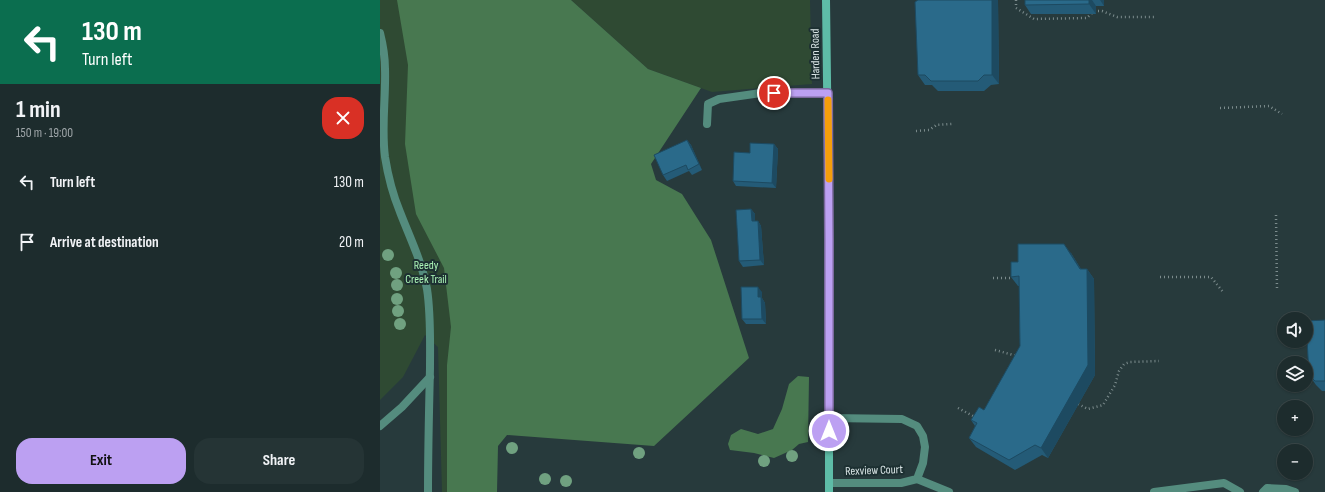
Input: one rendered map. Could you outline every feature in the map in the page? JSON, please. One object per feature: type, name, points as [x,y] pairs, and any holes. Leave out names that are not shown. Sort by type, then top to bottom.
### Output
[{"type":"street","name":"Harden Road","points":[[826,0],[829,240],[829,492]]},
{"type":"street","points":[[380,33],[384,50],[385,70],[383,128],[384,152],[391,186],[422,267],[427,290],[430,323],[428,492]]},
{"type":"street","points":[[707,124],[708,104],[720,99],[761,93],[828,93]]},
{"type":"street","points":[[380,426],[402,407],[430,376]]},
{"type":"street","name":"Rexview Court","points":[[829,418],[902,419],[917,426],[924,436],[925,448],[923,463],[918,479],[901,483],[829,483]]},
{"type":"street","points":[[918,479],[949,492]]},
{"type":"street","points":[[1154,492],[1224,483],[1240,492]]},
{"type":"street","points":[[1263,492],[1267,488],[1286,489],[1294,492]]},
{"type":"path","points":[[1016,0],[1016,8],[1034,19],[1087,18],[1094,11],[1098,10],[1117,17],[1154,17]]},
{"type":"path","points":[[1220,108],[1270,106],[1282,114]]},
{"type":"path","points":[[916,132],[929,130],[936,124],[952,124]]},
{"type":"path","points":[[1276,216],[1277,290]]},
{"type":"path","points":[[1160,277],[1211,277],[1223,292]]},
{"type":"path","points":[[993,278],[1017,278]]},
{"type":"path","points":[[995,350],[1009,353],[1021,358]]},
{"type":"path","points":[[1078,404],[1088,409],[1103,405],[1115,385],[1119,371],[1124,364],[1130,362],[1159,361]]},
{"type":"path","points":[[958,408],[976,418]]},
{"type":"green space","name":"Reedy Creek Trail","points":[[380,0],[468,0],[473,492],[442,492],[438,347],[425,335],[403,377],[380,400]]},
{"type":"green space","points":[[397,0],[571,0],[648,69],[701,88],[651,164],[656,180],[682,194],[711,240],[749,358],[654,446],[507,435],[498,446],[497,492],[447,492],[447,365],[451,327],[444,268],[416,214],[405,144],[408,65]]},
{"type":"green space","points":[[571,0],[810,0],[812,84],[712,92],[648,69]]},
{"type":"green space","points":[[798,376],[809,377],[808,442],[799,444],[792,450],[774,458],[754,453],[730,450],[728,444],[731,435],[741,429],[758,434],[773,429],[782,409],[789,384]]},
{"type":"building","points":[[918,0],[992,0],[992,75],[984,75],[978,81],[931,81],[925,75],[918,75],[915,2]]},
{"type":"building","points":[[1025,0],[1089,0],[1089,4],[1025,5]]},
{"type":"building","points":[[687,140],[699,164],[688,170],[686,165],[663,175],[654,155]]},
{"type":"building","points":[[750,143],[774,144],[772,183],[733,181],[734,152],[750,153]]},
{"type":"building","points":[[751,209],[752,221],[758,221],[760,260],[739,261],[736,210]]},
{"type":"building","points":[[1018,244],[1064,244],[1080,269],[1087,269],[1088,365],[1041,448],[1035,445],[1009,460],[969,438],[977,423],[971,420],[979,407],[984,410],[1020,346],[1019,276],[1011,277],[1011,262],[1018,262]]},
{"type":"building","points":[[741,287],[758,287],[758,297],[761,297],[762,319],[742,319]]},
{"type":"building","points":[[1325,320],[1325,381],[1315,381],[1313,379],[1313,356],[1308,356],[1308,348],[1313,348],[1313,321]]},
{"type":"slow traffic","points":[[828,100],[829,179]]},
{"type":"route","points":[[774,93],[828,93],[829,431]]}]
